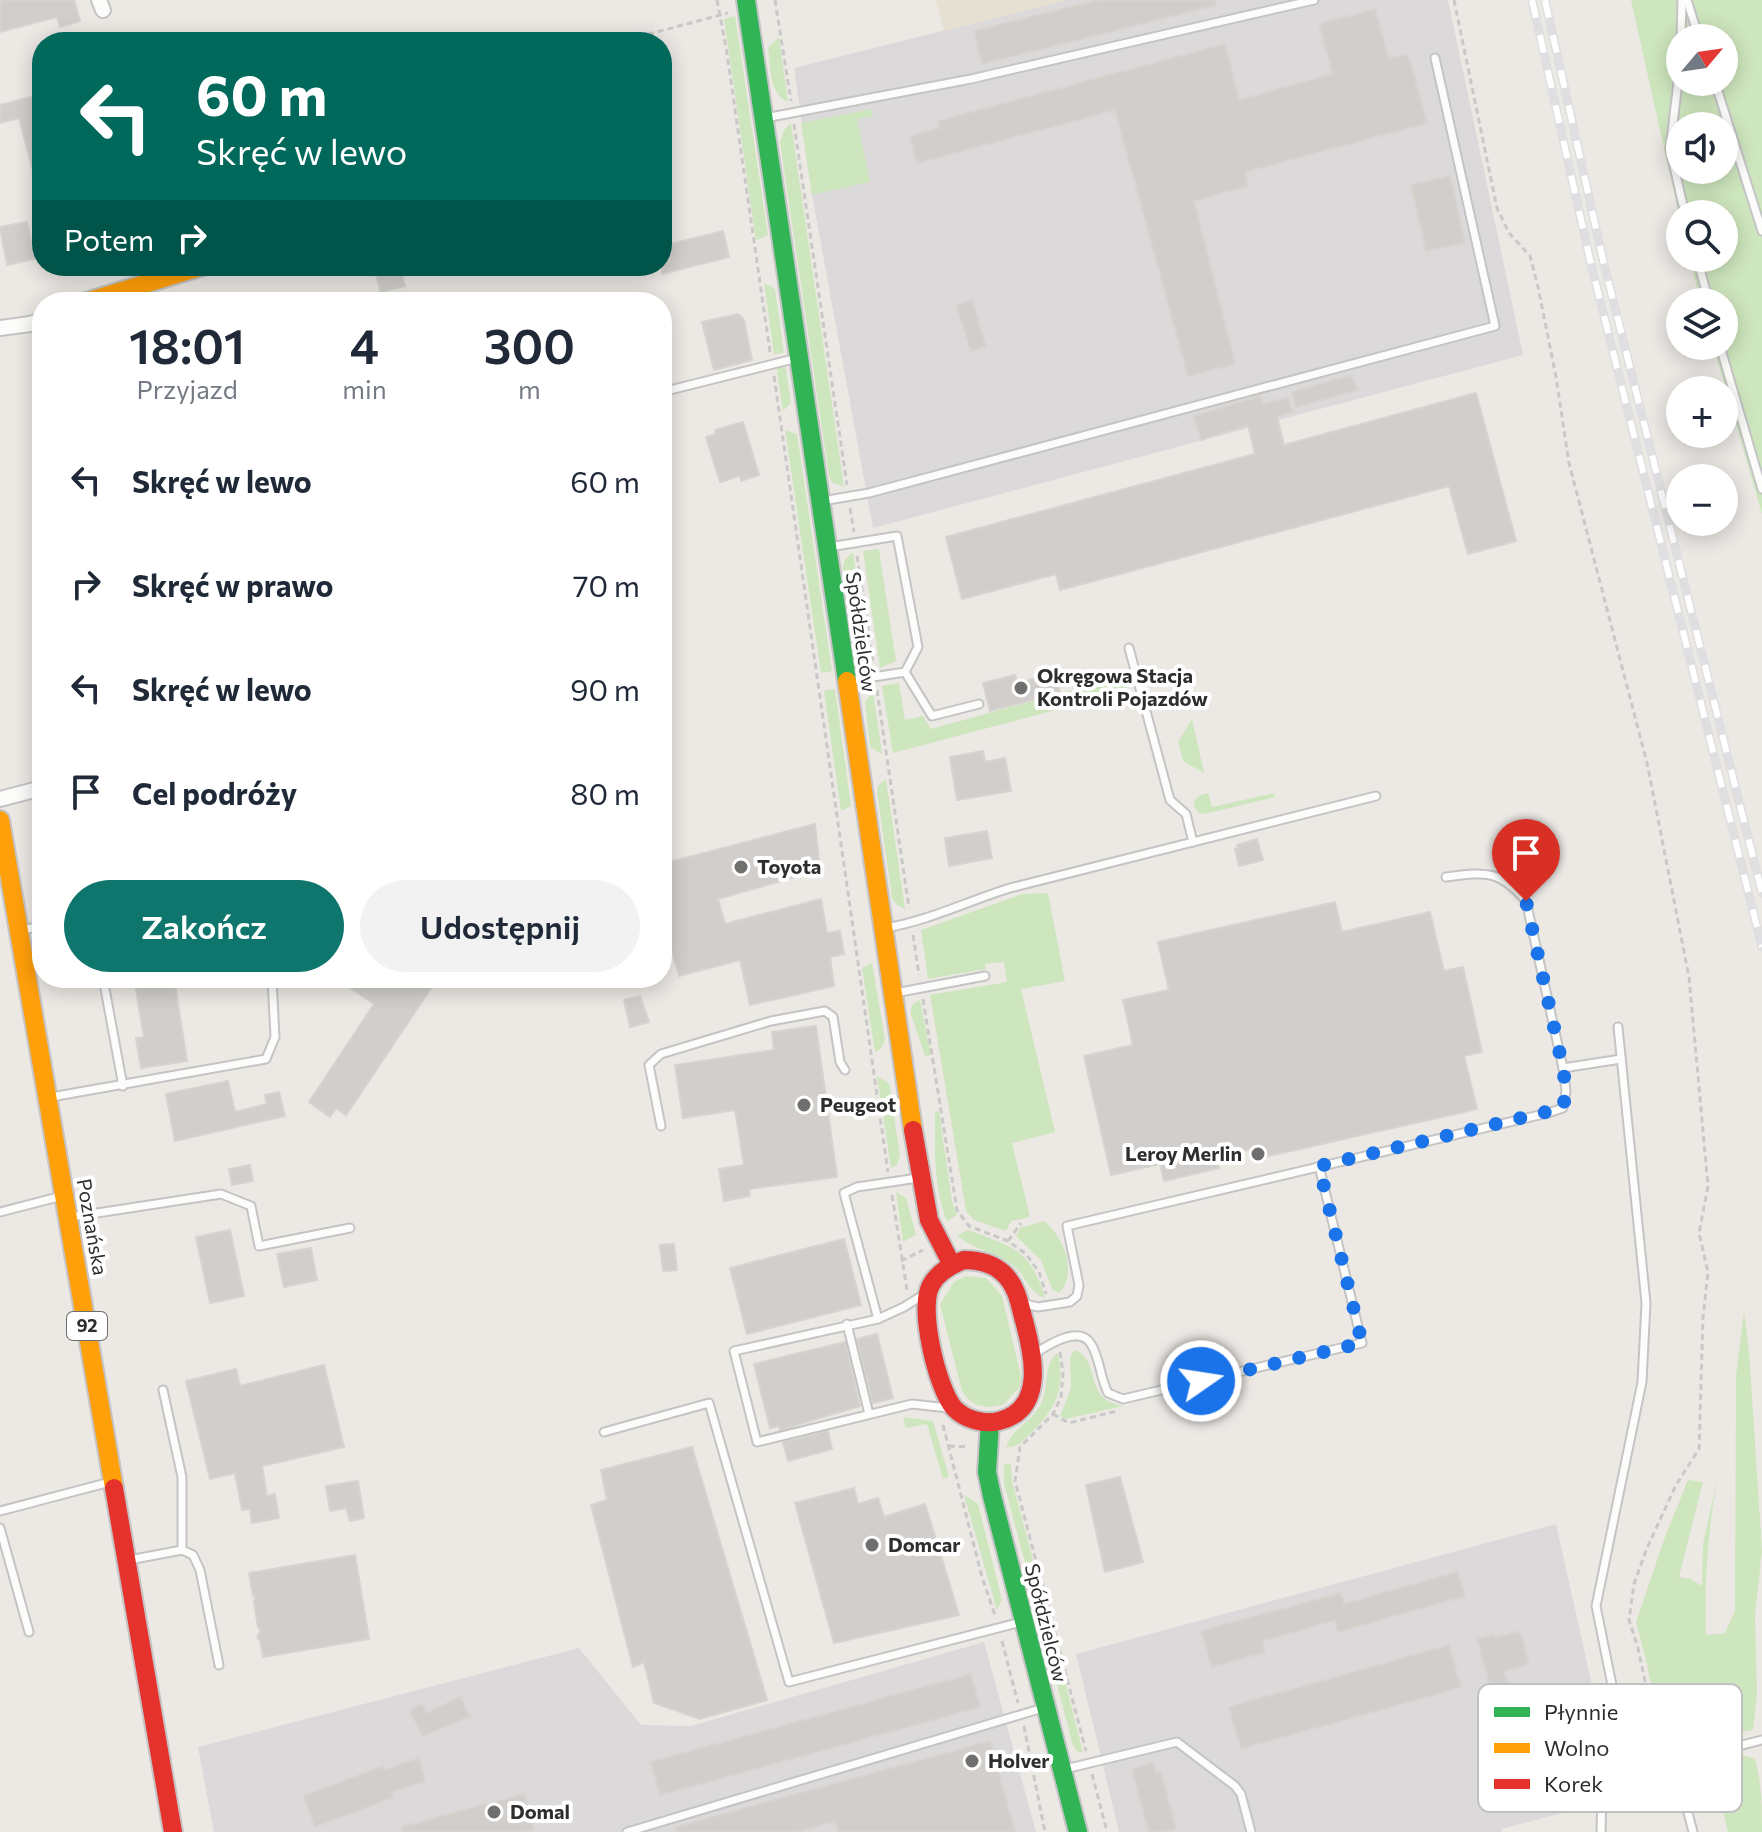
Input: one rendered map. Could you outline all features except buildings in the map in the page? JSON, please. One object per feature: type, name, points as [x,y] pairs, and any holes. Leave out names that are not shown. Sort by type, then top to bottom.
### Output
[{"type":"street","name":"Spółdzielców","points":[[746,4],[920,1177],[929,1220],[952,1265]]},
{"type":"street","points":[[118,292],[170,276]]},
{"type":"street","points":[[0,328],[32,323]]},
{"type":"street","points":[[0,799],[32,791]]},
{"type":"street","name":"Poznańska","points":[[0,820],[173,1832]]},
{"type":"street","points":[[975,1260],[995,1266],[1011,1281],[1019,1302],[1035,1380],[1028,1401],[1011,1416],[990,1422],[971,1419],[954,1408],[944,1392],[926,1310],[928,1291],[938,1275],[952,1265],[975,1260]]},
{"type":"street","name":"Spółdzielców","points":[[990,1422],[987,1472],[1078,1832]]},
{"type":"lane","points":[[764,118],[971,79],[1314,0]]},
{"type":"lane","points":[[1682,24],[1684,0]]},
{"type":"lane","points":[[1684,0],[1693,24]]},
{"type":"lane","points":[[820,501],[869,493],[1495,326],[1435,58]]},
{"type":"lane","points":[[1676,96],[1670,149],[1682,200]]},
{"type":"lane","points":[[1719,96],[1762,231]]},
{"type":"lane","points":[[672,389],[799,357]]},
{"type":"lane","points":[[1724,360],[1762,489]]},
{"type":"lane","points":[[827,548],[897,536],[918,647],[905,672]]},
{"type":"lane","points":[[1129,648],[1170,800],[1186,814],[1193,842]]},
{"type":"lane","points":[[846,682],[905,672]]},
{"type":"lane","points":[[905,672],[932,716],[979,704]]},
{"type":"lane","points":[[883,929],[915,923],[1010,888],[1376,796]]},
{"type":"lane","points":[[1019,1302],[1038,1307],[1070,1302],[1077,1296],[1079,1285],[1067,1226],[1563,1108],[1566,1091],[1563,1068],[1526,901],[1514,887],[1495,875],[1446,877]]},
{"type":"lane","points":[[19,930],[32,928]]},
{"type":"lane","points":[[893,993],[985,976]]},
{"type":"lane","points":[[105,988],[123,1086]]},
{"type":"lane","points":[[47,1098],[266,1059],[275,1037],[273,988]]},
{"type":"lane","points":[[661,1126],[649,1065],[661,1054],[674,1050],[771,1021],[825,1011],[833,1017],[840,1062],[845,1070]]},
{"type":"lane","points":[[1610,1684],[1596,1606],[1642,1382],[1646,1303],[1618,1027]]},
{"type":"lane","points":[[1563,1068],[1621,1059]]},
{"type":"lane","points":[[1032,1356],[1045,1346],[1065,1338],[1077,1335],[1086,1338],[1092,1344],[1108,1393],[1123,1399],[1362,1343],[1319,1166]]},
{"type":"lane","points":[[878,1319],[844,1193],[857,1187],[920,1177]]},
{"type":"lane","points":[[68,1217],[221,1194],[251,1206],[259,1246],[350,1228]]},
{"type":"lane","points":[[0,1212],[64,1196]]},
{"type":"lane","points":[[928,1291],[878,1319],[734,1351],[757,1442],[912,1404],[954,1408]]},
{"type":"lane","points":[[847,1324],[869,1414]]},
{"type":"lane","points":[[163,1390],[182,1477],[182,1550]]},
{"type":"lane","points":[[604,1432],[709,1403],[789,1682],[1023,1621]]},
{"type":"lane","points":[[0,1511],[113,1481]]},
{"type":"lane","points":[[0,1528],[29,1632]]},
{"type":"lane","points":[[127,1560],[182,1550],[193,1555],[200,1570],[219,1665]]},
{"type":"lane","points":[[627,1832],[1045,1707]]},
{"type":"lane","points":[[1742,1745],[1762,1740]]},
{"type":"lane","points":[[1062,1770],[1177,1742],[1235,1786],[1241,1794],[1251,1832]]},
{"type":"lane","points":[[1601,1832],[1602,1812]]},
{"type":"lane","points":[[1688,1812],[1693,1832]]},
{"type":"path","points":[[1454,0],[1497,208],[1509,233],[1530,256],[1538,287],[1569,463],[1647,763],[1689,977],[1708,1186],[1699,1233],[1708,1272],[1703,1317],[1699,1449],[1676,1485],[1634,1584],[1629,1620],[1645,1684]]},
{"type":"path","points":[[652,32],[746,4]]},
{"type":"path","points":[[1008,1241],[1021,1223]]},
{"type":"path","points":[[1053,1414],[1069,1423],[1131,1408],[1137,1396]]},
{"type":"shaded area","points":[[936,0],[1066,0],[944,31]]},
{"type":"shaded area","points":[[1066,0],[1448,0],[1523,355],[873,528],[812,195],[794,68]]},
{"type":"shaded area","points":[[1556,1524],[1592,1684],[1478,1684],[1478,1812],[1566,1812],[1501,1829],[1502,1832],[1119,1832],[1076,1654]]},
{"type":"shaded area","points":[[984,1642],[1036,1832],[214,1832],[198,1747],[579,1648],[641,1725],[691,1726]]},
{"type":"green space","points":[[1631,0],[1762,0],[1762,514],[1738,432],[1738,376],[1722,376],[1717,360],[1738,360],[1738,288],[1697,288],[1693,272],[1738,272],[1738,200],[1676,200],[1672,184],[1738,184],[1738,112],[1666,112],[1666,157]]},
{"type":"green space","points":[[735,16],[768,235],[756,240],[724,19]]},
{"type":"green space","points":[[779,37],[788,102],[777,92],[770,71],[768,48]]},
{"type":"green space","points":[[871,109],[873,116],[857,119],[870,182],[812,195],[801,123]]},
{"type":"green space","points":[[791,123],[844,487],[832,482],[829,476],[780,142],[784,130]]},
{"type":"green space","points":[[764,283],[775,289],[784,353],[774,354]]},
{"type":"green space","points":[[785,363],[791,403],[783,411],[776,365]]},
{"type":"green space","points":[[785,430],[797,434],[832,671],[821,673]]},
{"type":"green space","points":[[879,550],[896,661],[880,668],[863,551]]},
{"type":"green space","points":[[853,552],[869,667],[858,659],[843,567],[844,561]]},
{"type":"green space","points":[[1124,676],[1127,691],[893,753],[882,686],[899,683],[905,720],[923,716],[931,729]]},
{"type":"green space","points":[[835,689],[851,806],[841,811],[824,691]]},
{"type":"green space","points":[[873,691],[882,754],[870,747],[865,702]]},
{"type":"green space","points":[[1192,719],[1204,773],[1183,761],[1178,742]]},
{"type":"green space","points":[[886,779],[905,909],[892,898],[877,792],[878,786]]},
{"type":"green space","points":[[1208,793],[1212,807],[1274,793],[1275,797],[1205,814],[1198,812],[1194,805],[1196,800]]},
{"type":"green space","points":[[1048,893],[1065,981],[1021,989],[1055,1132],[1012,1143],[1030,1217],[1011,1221],[1006,1231],[974,1220],[966,1211],[930,995],[1007,982],[1004,962],[985,964],[986,969],[928,979],[921,930],[1022,894]]},
{"type":"green space","points":[[872,963],[885,1040],[881,1049],[875,1052],[862,968]]},
{"type":"green space","points":[[920,1000],[931,1055],[925,1056],[910,1012],[913,1004]]},
{"type":"green space","points":[[877,1076],[889,1083],[900,1155],[897,1165],[891,1168]]},
{"type":"green space","points":[[939,1111],[952,1201],[957,1215],[947,1221],[939,1194],[936,1167],[935,1112]]},
{"type":"green space","points":[[896,1192],[906,1198],[916,1235],[903,1242]]},
{"type":"green space","points":[[1044,1221],[1057,1236],[1066,1255],[1068,1275],[1059,1293],[1052,1289],[1041,1260],[1016,1236],[1020,1228]]},
{"type":"green space","points":[[968,1230],[1008,1246],[1026,1259],[1045,1298],[1035,1292],[1014,1266],[957,1235]]},
{"type":"green space","points":[[966,1276],[986,1278],[1002,1296],[1021,1376],[1020,1387],[1003,1405],[977,1405],[962,1391],[940,1304],[954,1282]]},
{"type":"green space","points":[[1744,1312],[1762,1550],[1755,1615],[1757,1694],[1753,1730],[1742,1732],[1742,1684],[1651,1684],[1636,1622],[1688,1480],[1703,1482],[1679,1577],[1691,1579],[1702,1586],[1703,1544],[1717,1480],[1707,1557],[1706,1635],[1725,1633],[1735,1611],[1736,1376]]},
{"type":"green space","points":[[1074,1350],[1086,1359],[1100,1393],[1109,1402],[1123,1406],[1066,1419],[1060,1416],[1071,1388],[1070,1358]]},
{"type":"green space","points":[[1058,1353],[1060,1377],[1053,1406],[1023,1441],[1006,1447],[1039,1408],[1050,1362]]},
{"type":"green space","points":[[903,1417],[933,1421],[949,1477],[943,1479],[927,1424],[906,1428]]},
{"type":"green space","points":[[1004,1464],[1011,1464],[1012,1481],[1046,1609],[1035,1601],[1004,1483]]},
{"type":"green space","points":[[964,1495],[978,1504],[1002,1600],[997,1610]]},
{"type":"green space","points":[[1053,1633],[1083,1753],[1073,1746],[1046,1642]]},
{"type":"green space","points":[[1742,1755],[1755,1759],[1762,1804],[1762,1832],[1728,1832],[1723,1812],[1742,1812]]},
{"type":"railway","points":[[1532,0],[1590,260],[1762,947]]},
{"type":"railway","points":[[1545,0],[1603,260],[1762,893]]},
{"type":"traffic: fast","points":[[746,0],[847,681]]},
{"type":"traffic: fast","points":[[990,1422],[987,1472],[992,1496],[1078,1832]]},
{"type":"traffic: slow","points":[[118,292],[170,276]]},
{"type":"traffic: slow","points":[[847,681],[913,1130]]},
{"type":"traffic: slow","points":[[0,820],[114,1488]]},
{"type":"traffic: jam","points":[[913,1130],[929,1220],[952,1265]]},
{"type":"traffic: jam","points":[[964,1260],[990,1264],[1007,1278],[1018,1299],[1030,1346],[1033,1378],[1030,1392],[1024,1405],[1014,1415],[999,1421],[975,1420],[954,1408],[941,1384],[931,1348],[927,1311],[931,1285],[937,1276],[964,1260]]},
{"type":"traffic: jam","points":[[114,1488],[173,1832]]},
{"type":"place","name":"Okręgowa Stacja Kontroli Pojazdów","points":[[1021,688]]},
{"type":"place","name":"Toyota","points":[[741,867]]},
{"type":"place","name":"Peugeot","points":[[804,1105]]},
{"type":"place","name":"Leroy Merlin","points":[[1258,1154]]},
{"type":"place","name":"Domcar","points":[[872,1545]]},
{"type":"place","name":"Holver","points":[[972,1761]]},
{"type":"place","name":"Domal","points":[[494,1812]]},
{"type":"route","points":[[1201,1381],[1362,1343],[1319,1166],[1563,1108],[1566,1091],[1563,1068],[1526,901]]}]
